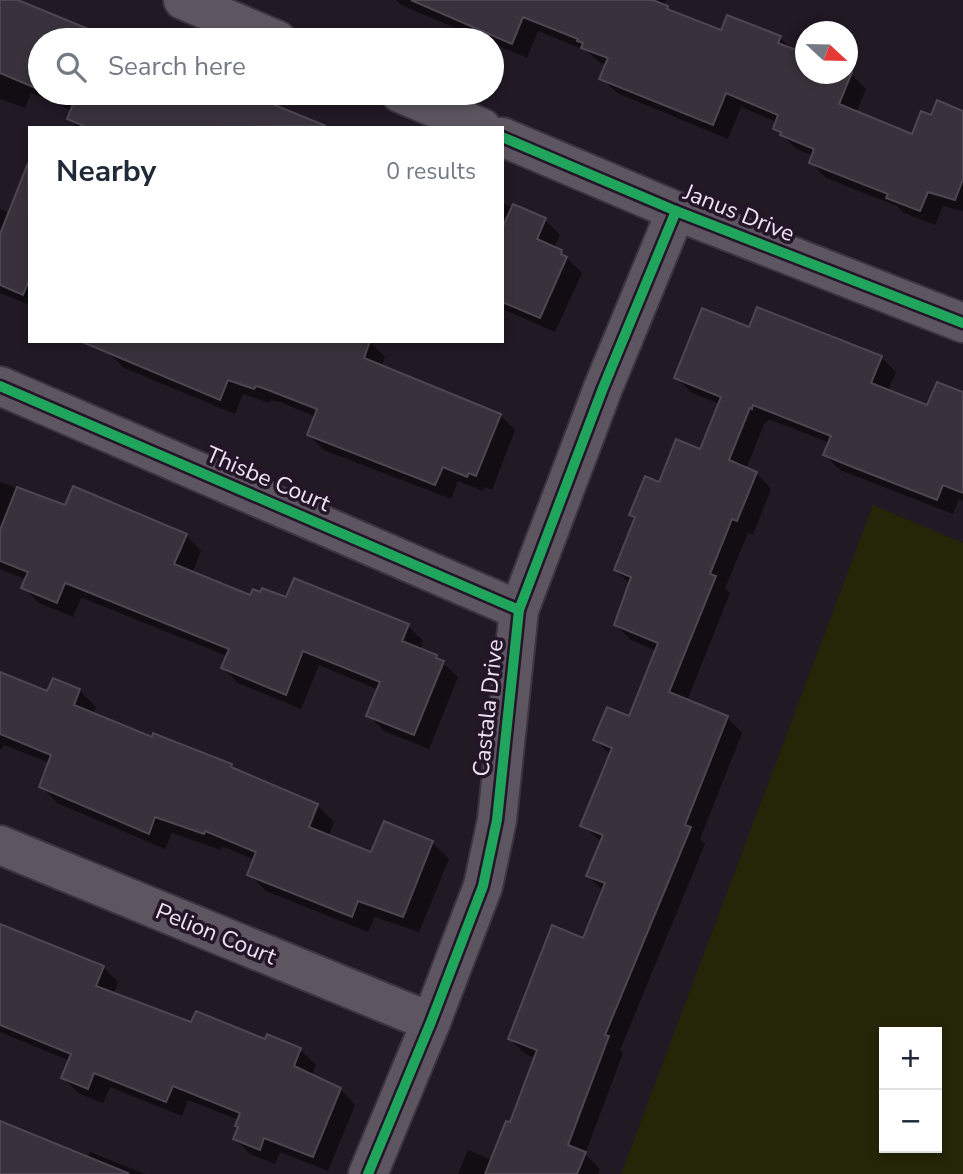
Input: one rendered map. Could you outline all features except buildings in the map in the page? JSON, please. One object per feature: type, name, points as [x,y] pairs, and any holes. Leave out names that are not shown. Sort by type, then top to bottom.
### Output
[{"type":"street","points":[[183,0],[249,28]]},
{"type":"street","points":[[428,105],[477,126]]},
{"type":"street","name":"Janus Drive","points":[[504,137],[676,211],[963,323]]},
{"type":"street","name":"Castala Drive","points":[[368,1174],[431,1022],[483,886],[497,820],[519,611],[603,388],[676,211]]},
{"type":"street","name":"Thisbe Court","points":[[0,386],[519,611]]},
{"type":"street","name":"Pelion Court","points":[[0,845],[431,1022]]},
{"type":"shaded area","points":[[873,505],[963,543],[963,1174],[621,1174]]},
{"type":"cycle path","points":[[504,138],[676,211],[963,323]]},
{"type":"cycle path","points":[[368,1174],[431,1022],[483,886],[497,820],[519,610],[603,388],[676,211]]},
{"type":"cycle path","points":[[0,386],[519,610]]}]
